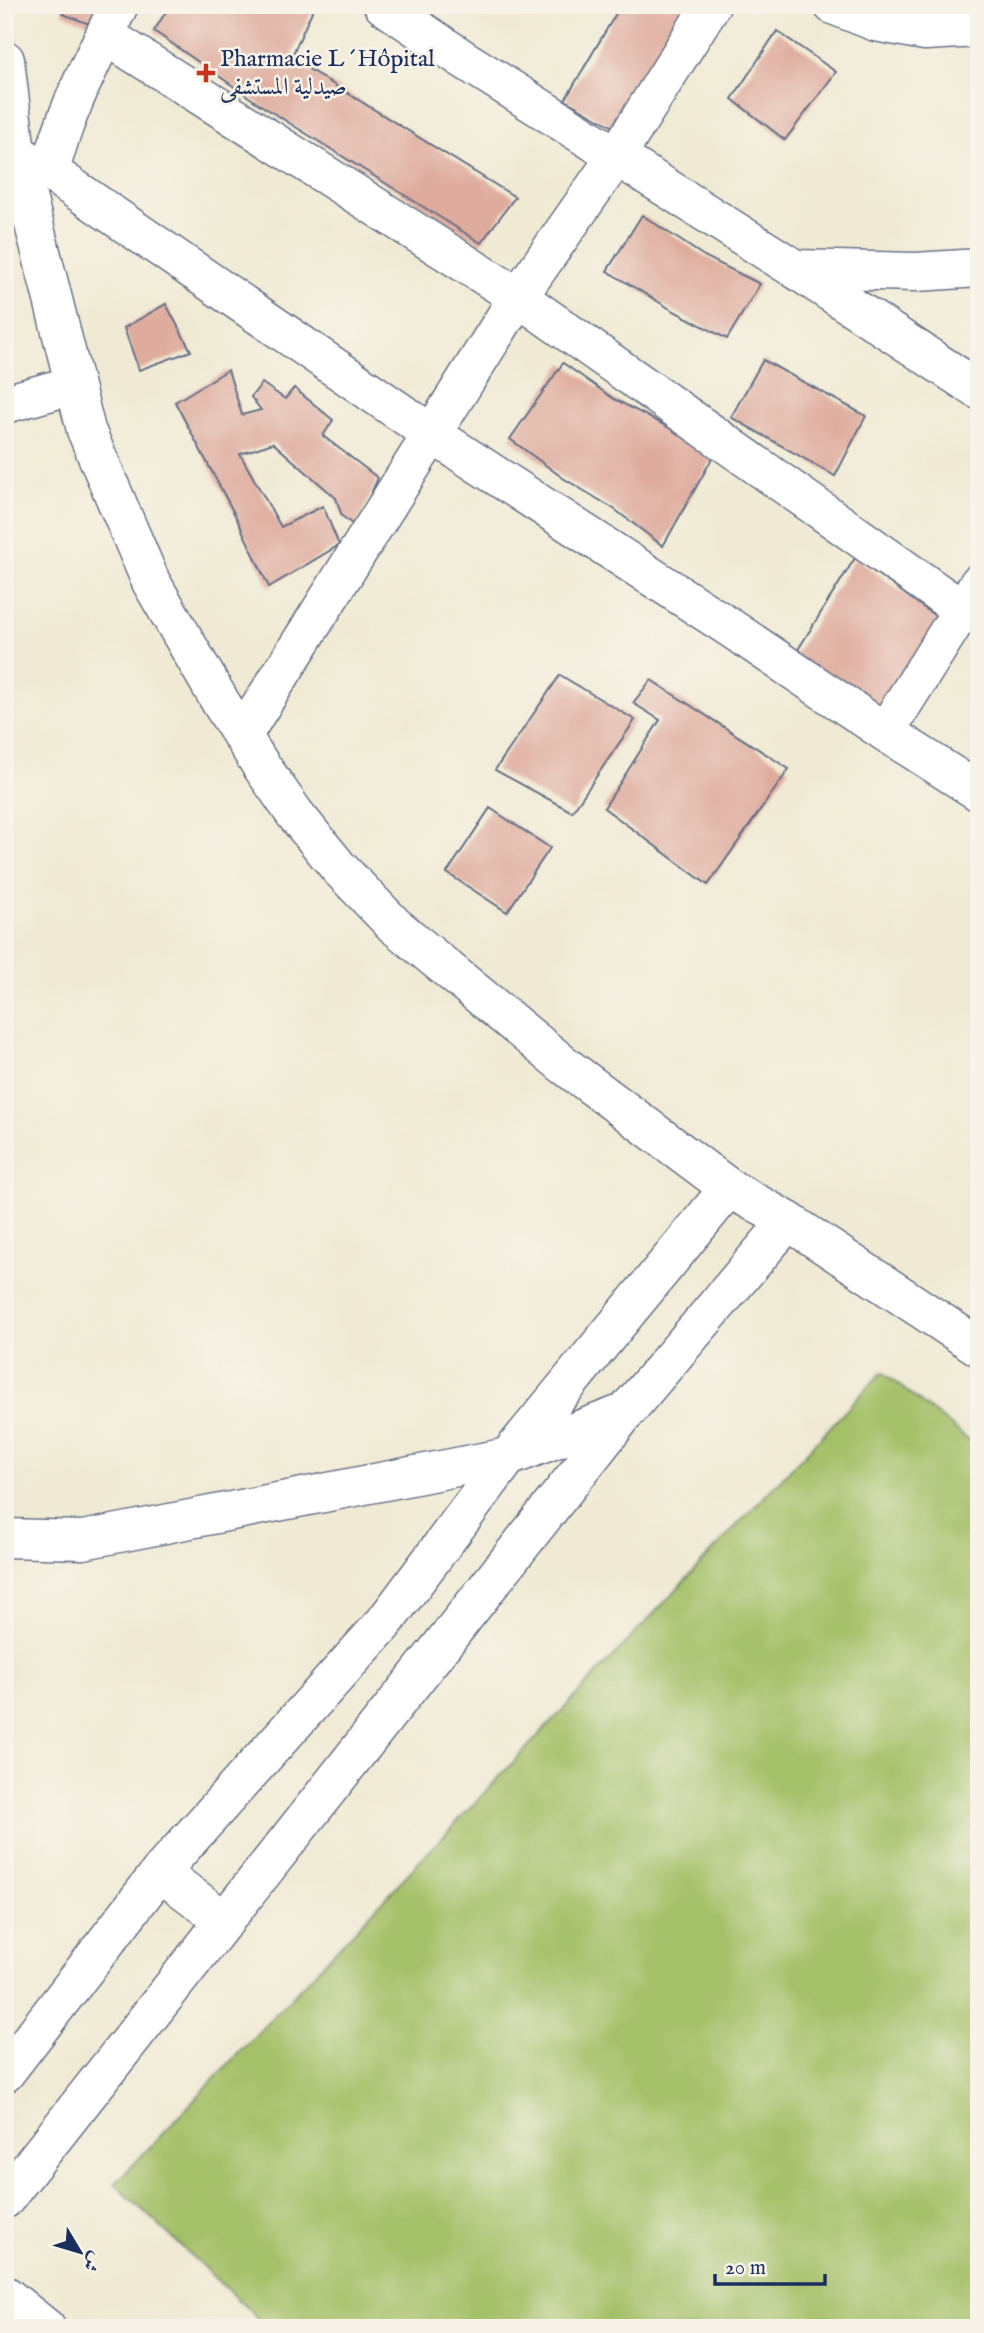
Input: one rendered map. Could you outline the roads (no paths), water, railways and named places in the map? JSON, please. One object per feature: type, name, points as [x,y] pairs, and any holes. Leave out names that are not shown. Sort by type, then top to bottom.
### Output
[{"type":"street","points":[[383,5],[979,390]]},
{"type":"street","points":[[242,736],[518,297],[615,157],[711,5]]},
{"type":"street","points":[[834,5],[876,22],[925,31],[979,28]]},
{"type":"street","points":[[50,172],[58,138],[112,20],[518,297],[970,596],[885,732]]},
{"type":"street","points":[[5,60],[16,153],[86,430],[151,582],[242,736],[295,814],[339,867],[394,925],[564,1065],[729,1188],[788,1221],[979,1347]]},
{"type":"street","points":[[16,153],[50,172],[432,434],[979,792]]},
{"type":"street","points":[[795,269],[916,272],[979,268]]},
{"type":"street","points":[[5,404],[73,386]]},
{"type":"street","points":[[5,2073],[160,1872],[384,1623],[508,1457],[729,1188]]},
{"type":"street","points":[[5,2199],[625,1413],[788,1221]]},
{"type":"street","points":[[5,1538],[83,1540],[508,1457],[625,1413]]},
{"type":"street","points":[[160,1872],[225,1920]]},
{"type":"street","points":[[5,2295],[46,2328]]},
{"type":"place","name":"Pharmacie L´Hôpital صيدلية المستشفى","points":[[206,73]]}]
